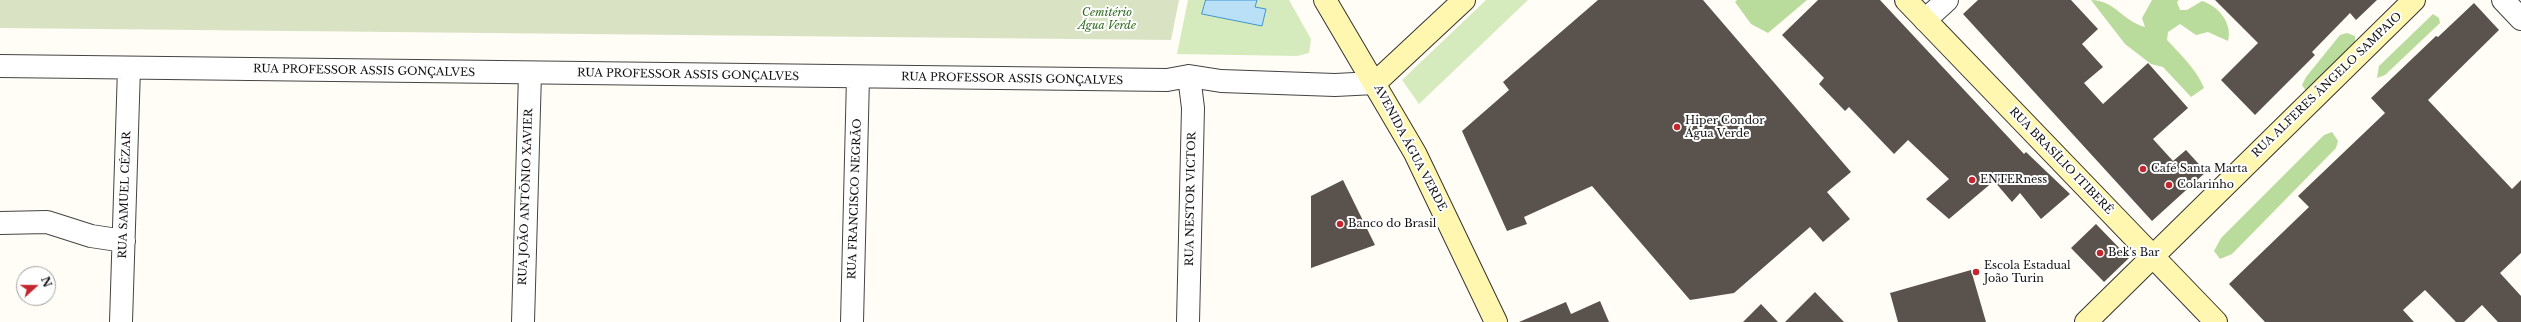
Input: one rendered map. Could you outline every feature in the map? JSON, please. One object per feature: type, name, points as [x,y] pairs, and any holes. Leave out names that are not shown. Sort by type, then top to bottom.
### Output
[{"type":"main road","name":"AVENIDA ÁGUA VERDE","points":[[1325,0],[1375,83],[1425,173],[1496,322]]},
{"type":"main road","points":[[1375,83],[1464,0]]},
{"type":"main road","name":"RUA BRASÍLIO ITIBERÊ","points":[[1906,0],[2216,322]]},
{"type":"main road","name":"RUA ALFERES ÂNGELO SAMPAIO","points":[[2086,322],[2414,0]]},
{"type":"street","points":[[1925,20],[1947,0]]},
{"type":"street","points":[[2503,0],[2521,19]]},
{"type":"street","name":"RUA PROFESSOR ASSIS GONÇALVES","points":[[0,66],[1166,80],[1189,76],[1228,82],[1335,85],[1375,83]]},
{"type":"street","name":"RUA SAMUEL CÉZAR","points":[[121,322],[129,68]]},
{"type":"street","name":"RUA JOÃO ANTÔNIO XAVIER","points":[[523,322],[530,72]]},
{"type":"street","name":"RUA NESTOR VICTOR","points":[[1188,322],[1193,108],[1189,76]]},
{"type":"street","name":"RUA FRANCISCO NEGRÃO","points":[[852,322],[858,77]]},
{"type":"street","points":[[0,223],[47,222],[91,236],[124,241]]},
{"type":"green space","name":"Cemitério Água Verde","points":[[0,0],[1179,0],[1171,40],[0,28]]},
{"type":"green space","points":[[1188,0],[1206,0],[1203,14],[1262,26],[1266,9],[1255,7],[1257,0],[1289,0],[1311,39],[1309,53],[1297,56],[1177,54]]},
{"type":"green space","points":[[1486,0],[1528,0],[1419,104],[1402,80]]},
{"type":"green space","points":[[1737,0],[1807,0],[1768,33],[1751,24],[1735,2]]},
{"type":"green space","points":[[2091,0],[2106,3],[2130,20],[2145,27],[2142,18],[2152,0],[2179,0],[2177,2],[2180,10],[2187,10],[2202,1],[2214,7],[2223,16],[2226,22],[2229,34],[2228,41],[2208,32],[2196,35],[2180,24],[2168,32],[2167,40],[2192,68],[2204,88],[2191,97],[2163,67],[2151,64],[2125,44]]},
{"type":"green space","points":[[2433,14],[2439,18],[2440,23],[2385,75],[2377,78],[2379,66]]},
{"type":"green space","points":[[2347,33],[2355,36],[2355,46],[2313,92],[2306,91],[2302,85],[2306,77],[2340,35]]},
{"type":"green space","points":[[2332,132],[2338,141],[2336,148],[2232,254],[2220,259],[2214,251],[2221,238],[2324,135]]},
{"type":"water","points":[[1206,0],[1257,0],[1255,7],[1266,9],[1262,26],[1202,14]]},
{"type":"building","name":"Hiper Condor Água Verde","points":[[1598,0],[1703,0],[1851,172],[1827,192],[1850,219],[1823,242],[1810,227],[1734,293],[1690,300],[1592,186],[1524,217],[1527,224],[1507,231],[1462,131],[1509,90],[1503,82]]},
{"type":"building","points":[[1818,0],[1880,0],[2024,154],[2026,152],[2070,194],[2041,219],[2020,193],[2012,202],[1994,181],[1949,219],[1926,199],[1949,179],[1908,140],[1894,154],[1849,107],[1845,111],[1819,84],[1824,78],[1782,35]]},
{"type":"building","points":[[1978,0],[2071,0],[2098,29],[2082,44],[2103,67],[2084,83],[2103,104],[2148,63],[2188,108],[2153,139],[2173,161],[2186,150],[2206,172],[2152,221],[1963,14]]},
{"type":"building","points":[[2215,0],[2377,0],[2356,20],[2350,13],[2312,52],[2315,55],[2255,115],[2221,80],[2258,43]]},
{"type":"building","points":[[2474,3],[2499,30],[2428,100],[2512,189],[2521,180],[2521,253],[2500,273],[2521,296],[2521,322],[2498,322],[2482,305],[2464,322],[2456,322],[2425,290],[2403,310],[2414,322],[2265,322],[2229,284],[2309,207],[2298,196],[2385,113],[2371,98],[2436,36],[2438,37]]},
{"type":"building","points":[[1343,180],[1375,245],[1311,268],[1311,196]]},
{"type":"building","name":"Bek's Bar","points":[[2096,224],[2129,258],[2104,282],[2071,248]]},
{"type":"building","points":[[1971,270],[1986,322],[1898,322],[1890,293]]},
{"type":"building","points":[[1815,292],[1844,322],[1785,322]]},
{"type":"building","points":[[1600,301],[1609,322],[1519,322],[1566,302],[1571,314]]},
{"type":"building","points":[[1761,304],[1778,322],[1743,322]]},
{"type":"place","name":"Hiper Condor Água Verde","points":[[1677,127]]},
{"type":"place","name":"Café Santa Marta","points":[[2143,169]]},
{"type":"place","name":"ENTERness","points":[[1972,180]]},
{"type":"place","name":"Colarinho","points":[[2169,185]]},
{"type":"place","name":"Banco do Brasil","points":[[1340,224]]},
{"type":"place","name":"Bek's Bar","points":[[2100,253]]},
{"type":"place","name":"Escola Estadual João Turin","points":[[1976,272]]}]
